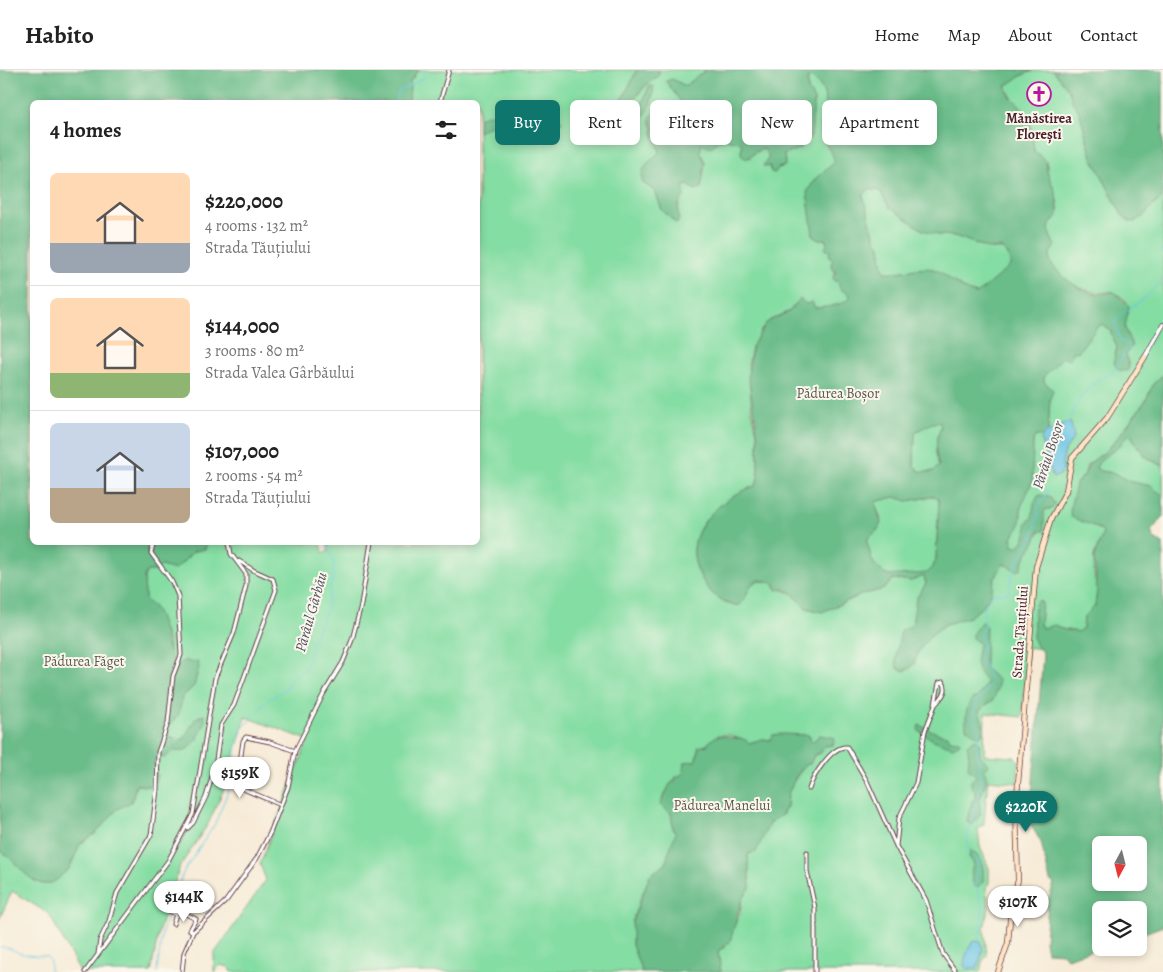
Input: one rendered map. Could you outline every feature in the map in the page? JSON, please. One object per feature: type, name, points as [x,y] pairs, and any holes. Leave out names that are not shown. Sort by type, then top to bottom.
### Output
[{"type":"main road","name":"Strada Tăuțiului","points":[[998,972],[1008,943],[1011,908],[1018,880],[1016,808],[1036,567],[1051,519],[1066,491],[1072,458],[1108,416],[1145,357]]},
{"type":"street","points":[[440,100],[448,70]]},
{"type":"street","name":"Strada Tăuțiului","points":[[1145,357],[1163,325]]},
{"type":"street","points":[[98,954],[100,940],[109,921],[117,893],[151,835],[157,790],[158,752],[167,727],[172,676],[181,655],[178,596],[172,582],[151,553],[153,545]]},
{"type":"street","points":[[86,972],[168,861],[193,814],[199,787],[215,678],[234,633],[246,586],[246,574],[234,558],[230,545]]},
{"type":"street","points":[[182,972],[182,958],[190,937],[226,901],[257,858],[281,805],[290,781],[295,751],[313,719],[324,693],[343,662],[352,640],[361,605],[371,545]]},
{"type":"street","points":[[186,829],[193,823],[206,797],[215,767],[221,725],[234,705],[276,590],[273,579],[253,570],[234,558]]},
{"type":"street","points":[[896,846],[899,818],[916,783],[925,731],[935,705],[938,683],[943,682],[946,687],[944,696],[935,705]]},
{"type":"street","points":[[281,805],[234,786],[243,741],[246,737],[270,742],[295,751]]},
{"type":"street","points":[[809,789],[812,781],[833,751],[842,746],[847,747],[868,781],[896,846],[928,904],[943,954],[956,972]]},
{"type":"street","points":[[215,767],[237,770]]},
{"type":"street","points":[[807,852],[807,871],[815,908],[815,972]]},
{"type":"street","points":[[173,924],[178,910],[196,919],[190,930],[193,932]]},
{"type":"street","points":[[168,911],[176,914]]},
{"type":"green space","name":"Pădurea Făget","points":[[0,70],[418,70],[410,82],[409,100],[30,100],[30,545],[206,545],[205,549],[194,551],[175,570],[161,566],[156,571],[147,571],[144,577],[145,599],[155,608],[159,616],[168,648],[176,666],[185,660],[198,662],[199,666],[194,686],[182,697],[179,714],[167,727],[167,734],[172,739],[183,740],[196,718],[204,715],[205,720],[196,740],[185,751],[173,751],[164,758],[155,757],[154,763],[157,778],[155,782],[148,786],[136,785],[131,802],[117,809],[96,833],[80,844],[69,869],[57,880],[47,884],[33,880],[0,851]]},
{"type":"green space","points":[[418,70],[637,70],[622,100],[570,100],[570,145],[640,145],[640,117],[644,115],[650,104],[650,145],[658,145],[660,151],[647,165],[645,172],[646,185],[655,191],[662,210],[675,223],[684,185],[701,188],[705,163],[700,151],[701,145],[732,145],[732,140],[740,142],[742,145],[741,152],[750,158],[754,153],[764,149],[769,157],[766,167],[771,166],[772,173],[778,168],[783,167],[785,162],[784,154],[801,148],[804,145],[812,145],[814,100],[808,90],[808,77],[812,77],[823,92],[825,99],[822,100],[820,125],[822,145],[826,145],[835,162],[812,183],[809,204],[813,234],[817,239],[825,239],[830,251],[830,258],[833,259],[833,269],[840,283],[850,295],[849,299],[827,309],[820,309],[805,304],[794,305],[790,311],[770,320],[762,329],[752,347],[748,365],[752,411],[758,438],[758,479],[755,486],[729,499],[716,509],[706,520],[694,545],[695,560],[706,585],[716,596],[731,605],[740,605],[752,584],[763,581],[773,583],[776,588],[792,593],[806,608],[822,612],[861,595],[884,589],[895,578],[911,581],[924,576],[926,584],[917,597],[925,589],[931,578],[936,559],[933,567],[927,574],[889,576],[880,570],[869,555],[868,538],[877,530],[880,522],[874,504],[876,501],[895,497],[907,501],[937,496],[1015,530],[993,577],[992,590],[994,580],[1003,564],[1016,570],[1020,569],[1041,527],[1043,512],[1046,509],[1051,509],[1054,502],[1034,516],[1022,543],[1017,547],[1013,546],[1012,537],[1021,518],[1021,507],[1032,482],[1033,440],[1036,436],[1048,430],[1050,399],[1053,390],[1044,382],[1044,376],[1063,357],[1068,360],[1075,351],[1078,351],[1097,327],[1103,324],[1110,330],[1117,347],[1114,358],[1129,367],[1126,354],[1131,343],[1125,328],[1129,309],[1127,302],[1112,291],[1094,292],[1077,286],[1062,276],[1050,262],[1050,253],[1055,246],[1050,236],[1049,226],[1058,214],[1057,201],[1048,176],[1047,165],[1034,151],[1032,131],[1024,110],[1012,98],[1006,86],[1028,73],[1053,70],[1069,90],[1072,101],[1079,111],[1092,157],[1122,215],[1134,222],[1163,197],[1163,375],[1154,383],[1146,400],[1118,437],[1106,451],[1087,465],[1084,476],[1078,481],[1070,513],[1103,533],[1094,556],[1094,576],[1097,590],[1095,606],[1084,617],[1083,628],[1078,632],[1061,629],[1057,626],[1042,628],[1040,624],[1042,603],[1035,604],[1033,639],[1041,649],[1028,647],[1022,717],[985,713],[984,755],[1014,757],[1019,761],[1017,783],[988,780],[984,824],[978,828],[980,847],[989,868],[989,883],[986,889],[989,907],[984,929],[987,955],[982,962],[980,972],[721,972],[718,951],[725,947],[740,913],[742,899],[750,888],[748,854],[772,819],[782,815],[787,806],[788,794],[792,784],[805,765],[810,764],[814,755],[819,754],[824,746],[833,745],[835,738],[829,737],[811,742],[810,736],[773,735],[770,740],[764,739],[748,743],[730,735],[718,735],[699,751],[695,761],[686,766],[683,774],[676,777],[662,798],[664,807],[671,813],[676,833],[666,864],[650,875],[634,915],[632,945],[642,972],[232,972],[229,967],[221,965],[214,972],[214,954],[266,880],[260,864],[308,740],[246,717],[223,791],[208,824],[180,866],[159,930],[151,972],[80,972],[49,914],[12,891],[0,918],[0,851],[6,854],[30,878],[44,884],[54,882],[69,869],[80,844],[96,833],[117,809],[129,803],[133,798],[136,785],[150,787],[157,776],[154,763],[155,757],[166,756],[173,751],[184,751],[189,748],[193,745],[205,721],[200,715],[183,740],[172,739],[167,732],[167,727],[179,714],[182,697],[194,686],[199,666],[189,662],[176,666],[170,659],[168,641],[157,612],[145,599],[144,577],[147,571],[154,571],[161,566],[176,569],[194,551],[205,549],[206,545],[321,545],[323,553],[328,552],[329,545],[480,545],[480,100],[409,100],[410,82]],"holes":[[[939,501],[938,539],[936,558]],[[991,594],[980,609],[969,617],[946,624],[932,634],[919,650],[910,669],[901,670],[896,654],[898,650],[953,620]]]},
{"type":"green space","points":[[637,70],[659,70],[659,75],[648,83],[633,100],[622,100]]},
{"type":"green space","points":[[659,70],[706,70],[685,86],[675,80],[669,87],[680,100],[651,100],[652,86],[649,87],[640,108],[640,100],[634,100],[648,83],[656,78]]},
{"type":"green space","name":"Pădurea Boșor","points":[[706,70],[1033,70],[1006,86],[1008,93],[1022,108],[1028,118],[1034,151],[1046,161],[1047,172],[1056,193],[1058,214],[1049,226],[1050,236],[1055,246],[1050,253],[1050,262],[1073,284],[1096,294],[1114,292],[1129,305],[1125,328],[1132,346],[1126,354],[1129,369],[1127,371],[1119,370],[1116,367],[1114,359],[1117,347],[1110,330],[1103,324],[1097,327],[1078,352],[1075,351],[1068,360],[1063,357],[1044,376],[1044,382],[1053,390],[1050,399],[1048,431],[1043,436],[1036,436],[1033,440],[1032,482],[1021,507],[1020,525],[1012,537],[1013,546],[1017,547],[1024,540],[1026,523],[1032,518],[1034,503],[1039,495],[1049,496],[1055,504],[1052,509],[1046,509],[1044,512],[1044,531],[1038,531],[1036,540],[1025,558],[1021,569],[1016,571],[1007,564],[1002,565],[994,580],[991,594],[980,609],[969,617],[946,624],[932,634],[919,650],[914,664],[905,671],[897,668],[898,645],[901,631],[912,625],[916,599],[926,584],[924,576],[911,581],[893,579],[884,589],[861,595],[822,612],[806,608],[792,593],[784,589],[777,590],[775,584],[759,580],[754,582],[740,605],[731,605],[713,593],[706,585],[695,560],[694,545],[706,520],[716,509],[729,499],[755,486],[758,479],[758,436],[748,375],[752,347],[766,323],[790,311],[800,299],[806,304],[812,302],[815,308],[828,307],[849,299],[850,295],[840,289],[838,281],[834,281],[833,277],[836,272],[831,264],[833,259],[829,256],[830,251],[825,249],[827,245],[826,239],[817,239],[813,234],[807,192],[816,178],[835,162],[827,145],[937,145],[937,100],[825,100],[819,84],[811,77],[807,79],[808,90],[814,100],[812,125],[812,100],[742,100],[742,145],[740,142],[732,140],[732,100],[679,100],[666,81],[672,79],[685,86]],"holes":[[[869,189],[880,191],[889,207],[923,230],[938,235],[955,236],[990,249],[1001,248],[1008,254],[1011,265],[977,294],[964,289],[942,273],[933,269],[921,268],[885,272],[880,246],[875,239],[863,196]],[[939,422],[941,426],[937,439],[936,453],[939,466],[932,472],[919,471],[914,466],[915,432],[932,423]],[[935,496],[939,500],[936,559],[933,567],[927,573],[887,576],[873,563],[867,542],[868,538],[877,531],[881,523],[875,502],[895,497],[907,501]]]},
{"type":"green space","points":[[1053,70],[1163,70],[1163,197],[1144,216],[1134,222],[1129,221],[1122,215],[1092,157],[1079,111],[1072,101],[1069,90]]},
{"type":"green space","points":[[652,86],[654,87],[649,107],[646,114],[641,117],[640,107],[649,87]]},
{"type":"green space","points":[[495,113],[495,124],[480,131],[480,117]]},
{"type":"green space","name":"Pădurea Boșor","points":[[658,145],[702,145],[700,151],[705,163],[701,188],[695,190],[688,185],[684,185],[684,196],[678,206],[679,219],[677,224],[662,210],[655,191],[643,183],[642,173],[644,169],[660,151]]},
{"type":"green space","name":"Pădurea Boșor","points":[[742,145],[804,145],[801,148],[784,154],[785,166],[778,168],[775,173],[771,172],[770,166],[763,166],[769,157],[764,149],[760,149],[746,159],[741,154]]},
{"type":"green space","points":[[869,189],[880,191],[889,207],[923,230],[938,235],[955,236],[990,249],[1003,249],[1010,258],[1010,267],[977,294],[964,289],[942,273],[933,269],[921,268],[885,272],[882,266],[881,249],[875,239],[863,195]]},
{"type":"green space","points":[[1163,375],[1163,466],[1145,456],[1130,434],[1116,449],[1102,459],[1096,468],[1100,471],[1114,473],[1128,481],[1151,486],[1163,496],[1163,517],[1151,531],[1154,539],[1163,544],[1163,926],[1147,932],[1147,901],[1092,901],[1092,950],[1067,958],[1063,953],[1047,952],[1045,941],[1048,902],[1054,883],[1050,881],[1041,842],[1029,818],[1022,818],[1021,816],[1029,812],[1032,793],[1043,655],[1033,639],[1035,604],[1039,600],[1042,603],[1040,624],[1042,628],[1055,625],[1061,629],[1077,632],[1083,628],[1084,617],[1095,606],[1097,590],[1094,558],[1103,533],[1100,529],[1071,517],[1071,504],[1076,483],[1084,476],[1089,464],[1106,451],[1121,434],[1146,400],[1154,383]]},
{"type":"green space","points":[[939,422],[942,426],[937,437],[936,453],[939,466],[934,471],[921,472],[914,466],[915,432],[932,423]]},
{"type":"green space","points":[[1130,434],[1139,449],[1150,460],[1163,466],[1163,496],[1151,486],[1128,481],[1114,473],[1100,471],[1096,468],[1102,459],[1116,449]]},
{"type":"green space","points":[[982,621],[986,626],[985,668],[999,681],[994,699],[979,711],[985,730],[979,737],[966,728],[966,720],[970,701],[973,698],[977,698],[987,683],[978,671],[976,662],[979,643],[972,638],[972,634]]},
{"type":"green space","points":[[919,725],[939,734],[948,735],[950,740],[959,741],[960,743],[953,747],[933,740],[918,730]]},
{"type":"green space","name":"Pădurea Manelui","points":[[773,735],[808,735],[812,742],[820,735],[835,738],[833,745],[824,746],[821,753],[814,755],[810,764],[805,765],[796,776],[788,794],[787,806],[782,815],[770,822],[756,852],[748,854],[750,888],[742,899],[730,942],[718,951],[721,972],[642,972],[632,945],[632,922],[650,875],[666,864],[676,833],[673,829],[671,813],[660,805],[670,784],[675,781],[676,777],[683,774],[685,762],[695,761],[699,751],[698,747],[707,745],[713,738],[722,736],[742,739],[749,743],[762,739],[770,740]]},
{"type":"green space","points":[[975,739],[979,741],[980,755],[989,765],[985,770],[987,779],[979,801],[981,814],[972,825],[967,822],[967,819],[972,801],[975,798],[975,791],[971,786],[971,781],[976,776],[968,768],[969,755],[967,745]]},
{"type":"green space","points":[[970,850],[980,859],[984,872],[983,882],[978,887],[974,886],[972,880],[971,872],[974,864],[969,857]]},
{"type":"water","points":[[1064,423],[1071,423],[1074,437],[1065,451],[1062,465],[1064,468],[1060,475],[1053,478],[1041,440],[1046,432],[1061,429]]},
{"type":"water","points":[[973,941],[981,942],[983,949],[978,968],[967,969],[964,966],[965,959]]},
{"type":"waterway","name":"Pârâul Gârbău","points":[[396,100],[398,92],[423,78],[426,70]]},
{"type":"waterway","name":"Pârâul Boșor","points":[[1163,249],[1163,255]]},
{"type":"waterway","name":"Pârâul Boșor","points":[[1068,424],[1083,395],[1097,381],[1111,374],[1130,349],[1129,346],[1120,340],[1115,322],[1163,281]]},
{"type":"waterway","name":"Pârâul Boșor","points":[[979,941],[983,907],[975,882],[979,868],[978,860],[969,851],[967,839],[981,786],[977,746],[979,730],[972,717],[977,701],[993,683],[980,657],[983,646],[980,634],[985,622],[983,608],[993,594],[1008,593],[1015,566],[1032,538],[1038,517],[1038,507],[1048,490]]},
{"type":"waterway","name":"Pârâul Gârbău","points":[[236,767],[236,750],[241,730],[268,700],[287,688],[291,678],[304,670],[310,657],[312,644],[326,611],[333,577],[334,563],[327,545]]},
{"type":"waterway","name":"Pârâul Gârbău","points":[[157,972],[162,932],[184,871],[215,824],[236,771]]},
{"type":"waterway","points":[[0,947],[26,955],[46,956],[50,961],[50,972]]},
{"type":"place","name":"Mănăstirea Florești","points":[[1039,94]]}]
